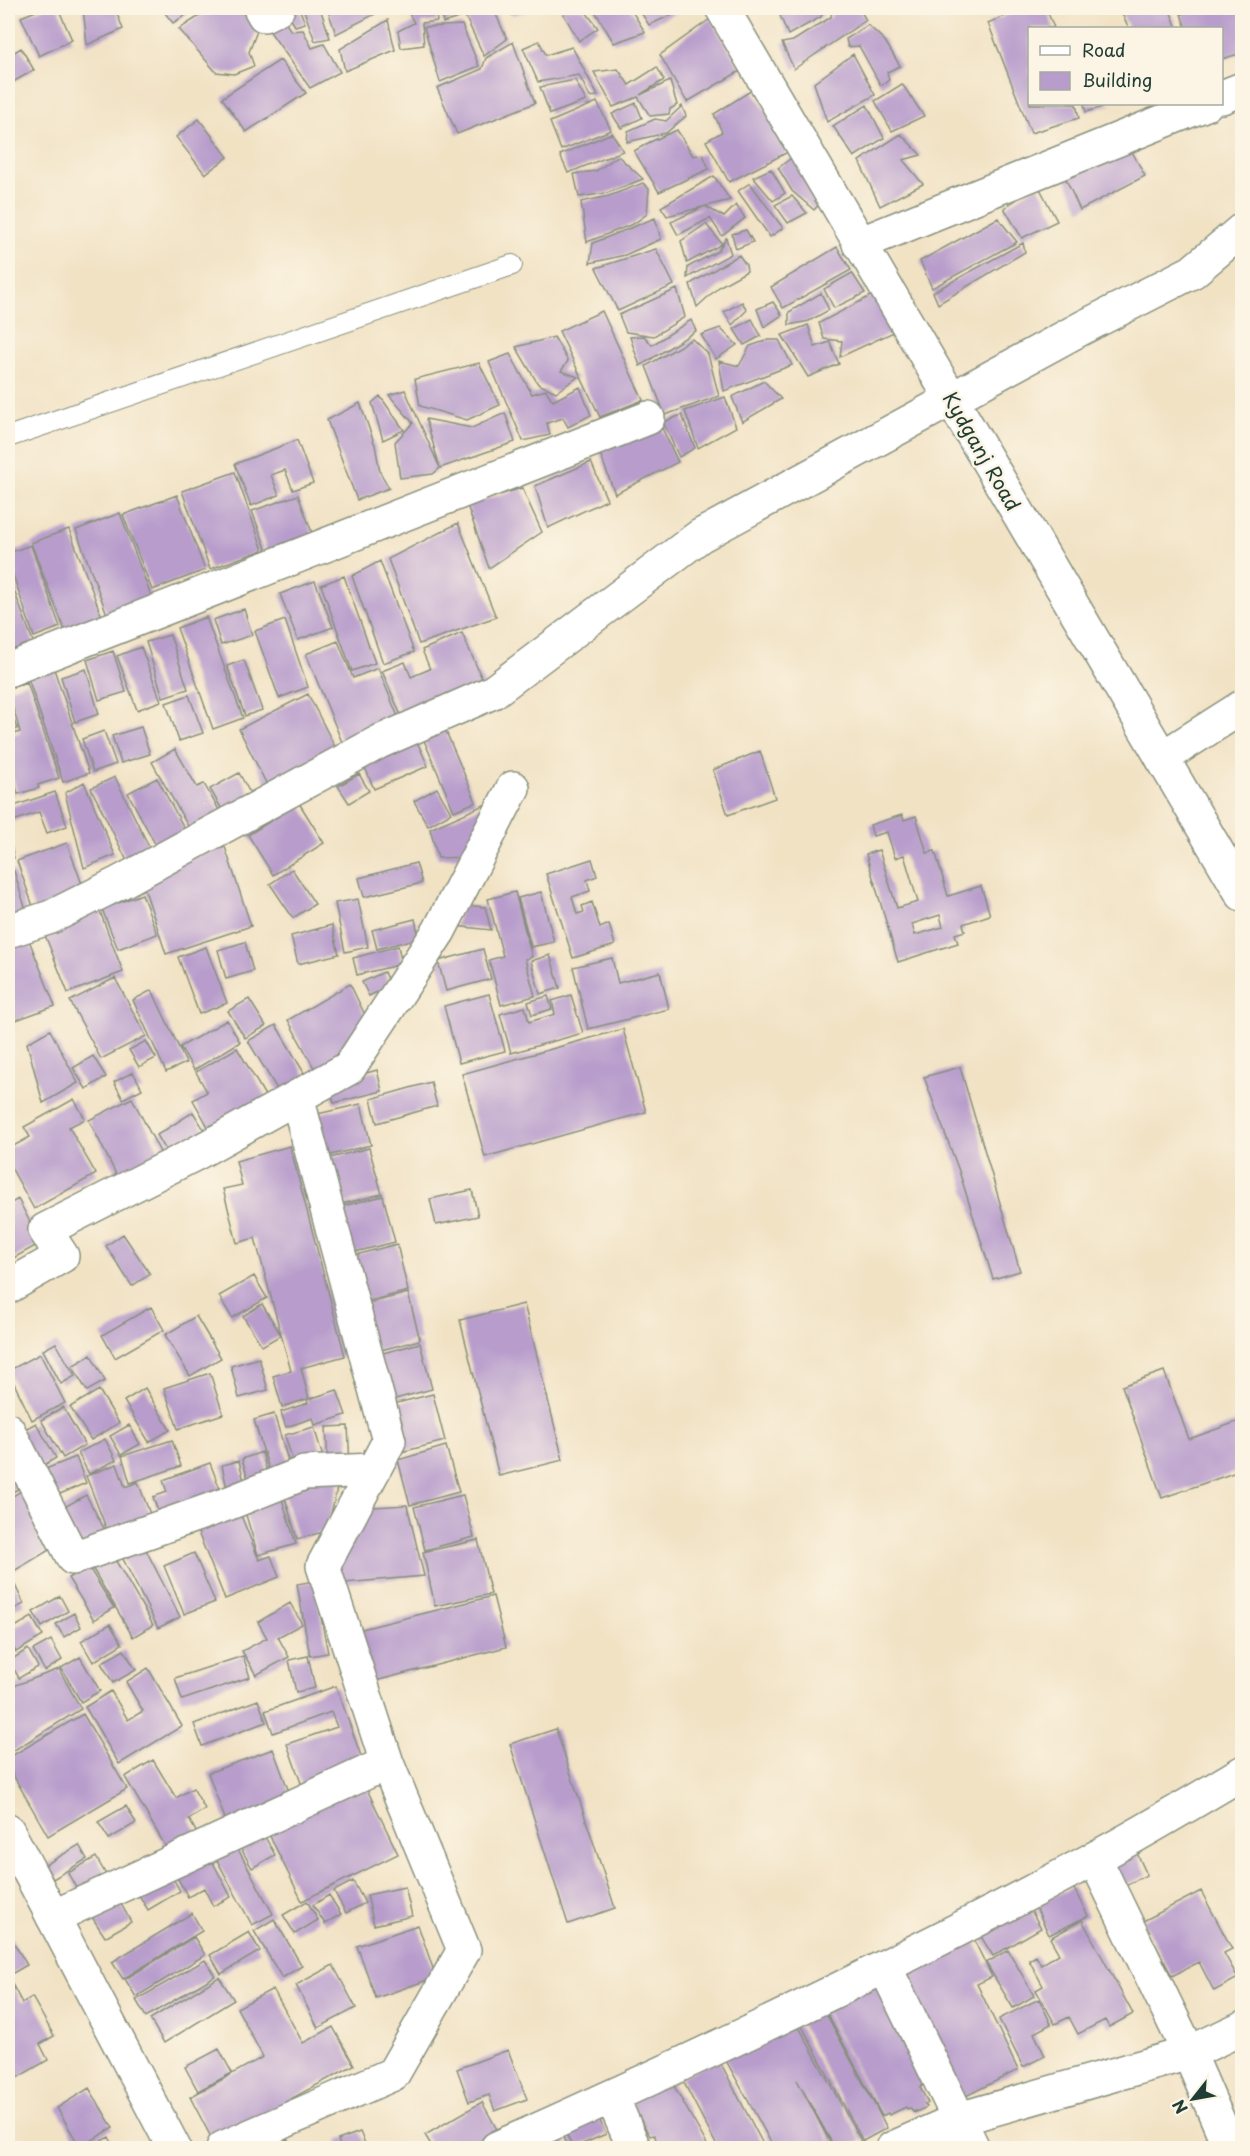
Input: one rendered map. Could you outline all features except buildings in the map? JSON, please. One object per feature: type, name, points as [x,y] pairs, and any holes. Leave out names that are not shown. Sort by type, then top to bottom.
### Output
[{"type":"street","points":[[260,8],[264,15],[278,8]]},
{"type":"street","name":"Kydganj Road","points":[[722,8],[1242,894]]},
{"type":"street","points":[[1223,96],[1242,89]]},
{"type":"street","points":[[859,244],[1204,105]]},
{"type":"street","points":[[8,931],[51,917],[379,742],[493,692],[700,536],[1082,328],[1192,272],[1242,230]]},
{"type":"street","points":[[8,670],[648,418]]},
{"type":"street","points":[[1162,758],[1242,707]]},
{"type":"street","points":[[8,1287],[62,1256],[45,1230],[195,1154],[348,1068],[439,931],[513,788]]},
{"type":"street","points":[[223,2148],[393,2074],[464,1950],[387,1763],[323,1566],[389,1441],[297,1097]]},
{"type":"street","points":[[8,1430],[73,1558],[227,1504],[304,1473],[374,1470]]},
{"type":"street","points":[[53,1917],[387,1763]]},
{"type":"street","points":[[497,2148],[612,2097],[885,1967],[1095,1859],[1242,1773]]},
{"type":"street","points":[[8,1831],[174,2148]]},
{"type":"street","points":[[1095,1859],[1189,2053],[1230,2148]]},
{"type":"street","points":[[885,1967],[973,2148]]},
{"type":"street","points":[[893,2148],[959,2119],[1189,2053],[1242,2028]]},
{"type":"street","points":[[612,2097],[634,2148]]},
{"type":"lane","points":[[8,437],[512,265]]}]
